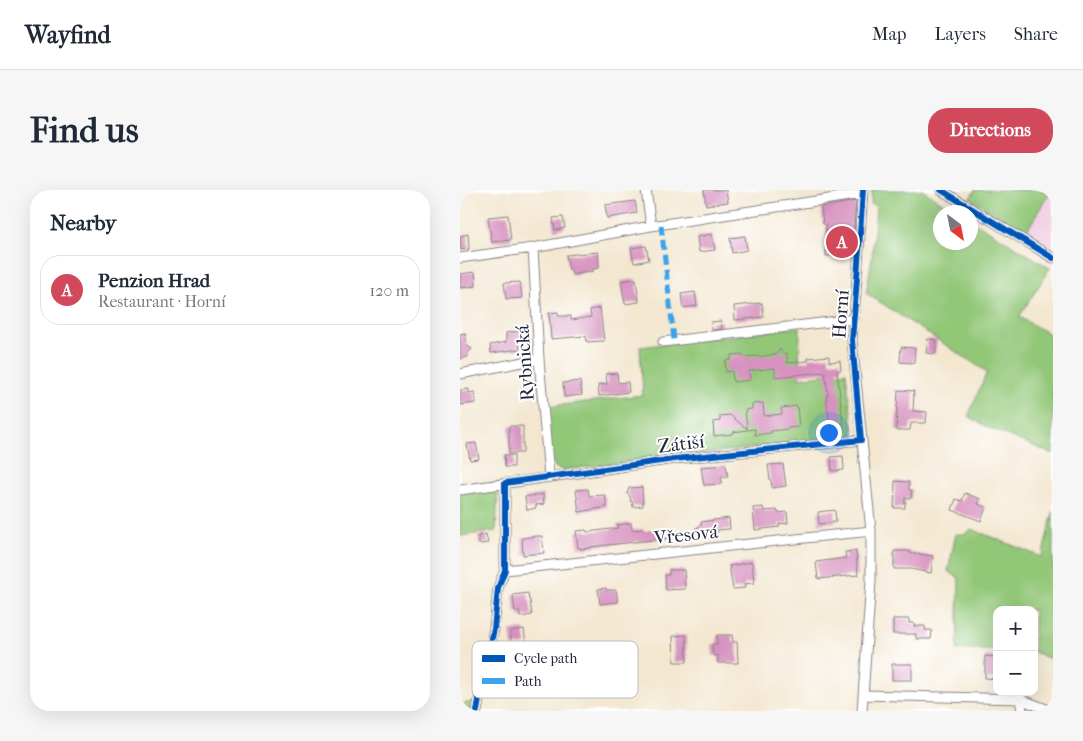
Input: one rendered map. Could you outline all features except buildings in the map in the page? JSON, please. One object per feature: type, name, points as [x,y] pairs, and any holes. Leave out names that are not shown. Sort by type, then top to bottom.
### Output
[{"type":"street","points":[[646,190],[651,226]]},
{"type":"street","points":[[941,190],[1053,258]]},
{"type":"street","points":[[460,258],[533,248],[651,226],[862,192]]},
{"type":"street","name":"Horní","points":[[862,192],[852,340],[871,530],[871,581],[862,711]]},
{"type":"street","name":"Rybnická","points":[[533,248],[539,359],[549,476]]},
{"type":"street","points":[[663,342],[854,318]]},
{"type":"street","points":[[460,374],[539,359]]},
{"type":"street","name":"Zátiší","points":[[460,490],[675,458],[861,440]]},
{"type":"street","points":[[491,641],[498,588],[505,570],[504,483]]},
{"type":"street","name":"Vřesová","points":[[505,570],[871,530]]},
{"type":"street","points":[[863,695],[993,696]]},
{"type":"street","points":[[1019,696],[1022,711]]},
{"type":"street","points":[[1019,696],[1051,711]]},
{"type":"street","points":[[477,711],[479,698]]},
{"type":"shaded area","points":[[1051,190],[1053,190],[1053,249],[1026,232]]},
{"type":"green space","points":[[872,190],[922,190],[938,200],[937,202],[939,201],[946,205],[933,205],[933,250],[978,250],[978,224],[1050,268],[1019,317],[1053,336],[1053,341],[1049,348],[1053,351],[1053,454],[987,427],[968,416],[987,372],[866,293],[872,258],[876,206],[871,204]]},
{"type":"green space","points":[[975,190],[1051,190],[1026,232],[970,198]]},
{"type":"green space","points":[[800,327],[799,378],[846,372],[854,438],[562,470],[555,467],[550,455],[545,407],[643,395],[640,347]]},
{"type":"green space","points":[[498,487],[496,531],[460,536],[460,493]]},
{"type":"green space","points":[[1053,512],[1053,660],[1038,654],[1038,606],[993,606],[993,650],[957,650],[959,578],[948,571],[956,534],[964,534],[971,529],[1042,557]]},
{"type":"green space","points":[[473,702],[472,711],[460,711],[460,704]]},
{"type":"marked path","points":[[661,225],[674,340]]},
{"type":"cycle path","points":[[491,641],[498,588],[505,570],[505,483],[675,459],[861,440],[852,340],[863,190]]},
{"type":"cycle path","points":[[941,190],[1053,258]]},
{"type":"cycle path","points":[[477,711],[479,698]]},
{"type":"place","name":"Penzion Hrad","points":[[842,242]]}]
